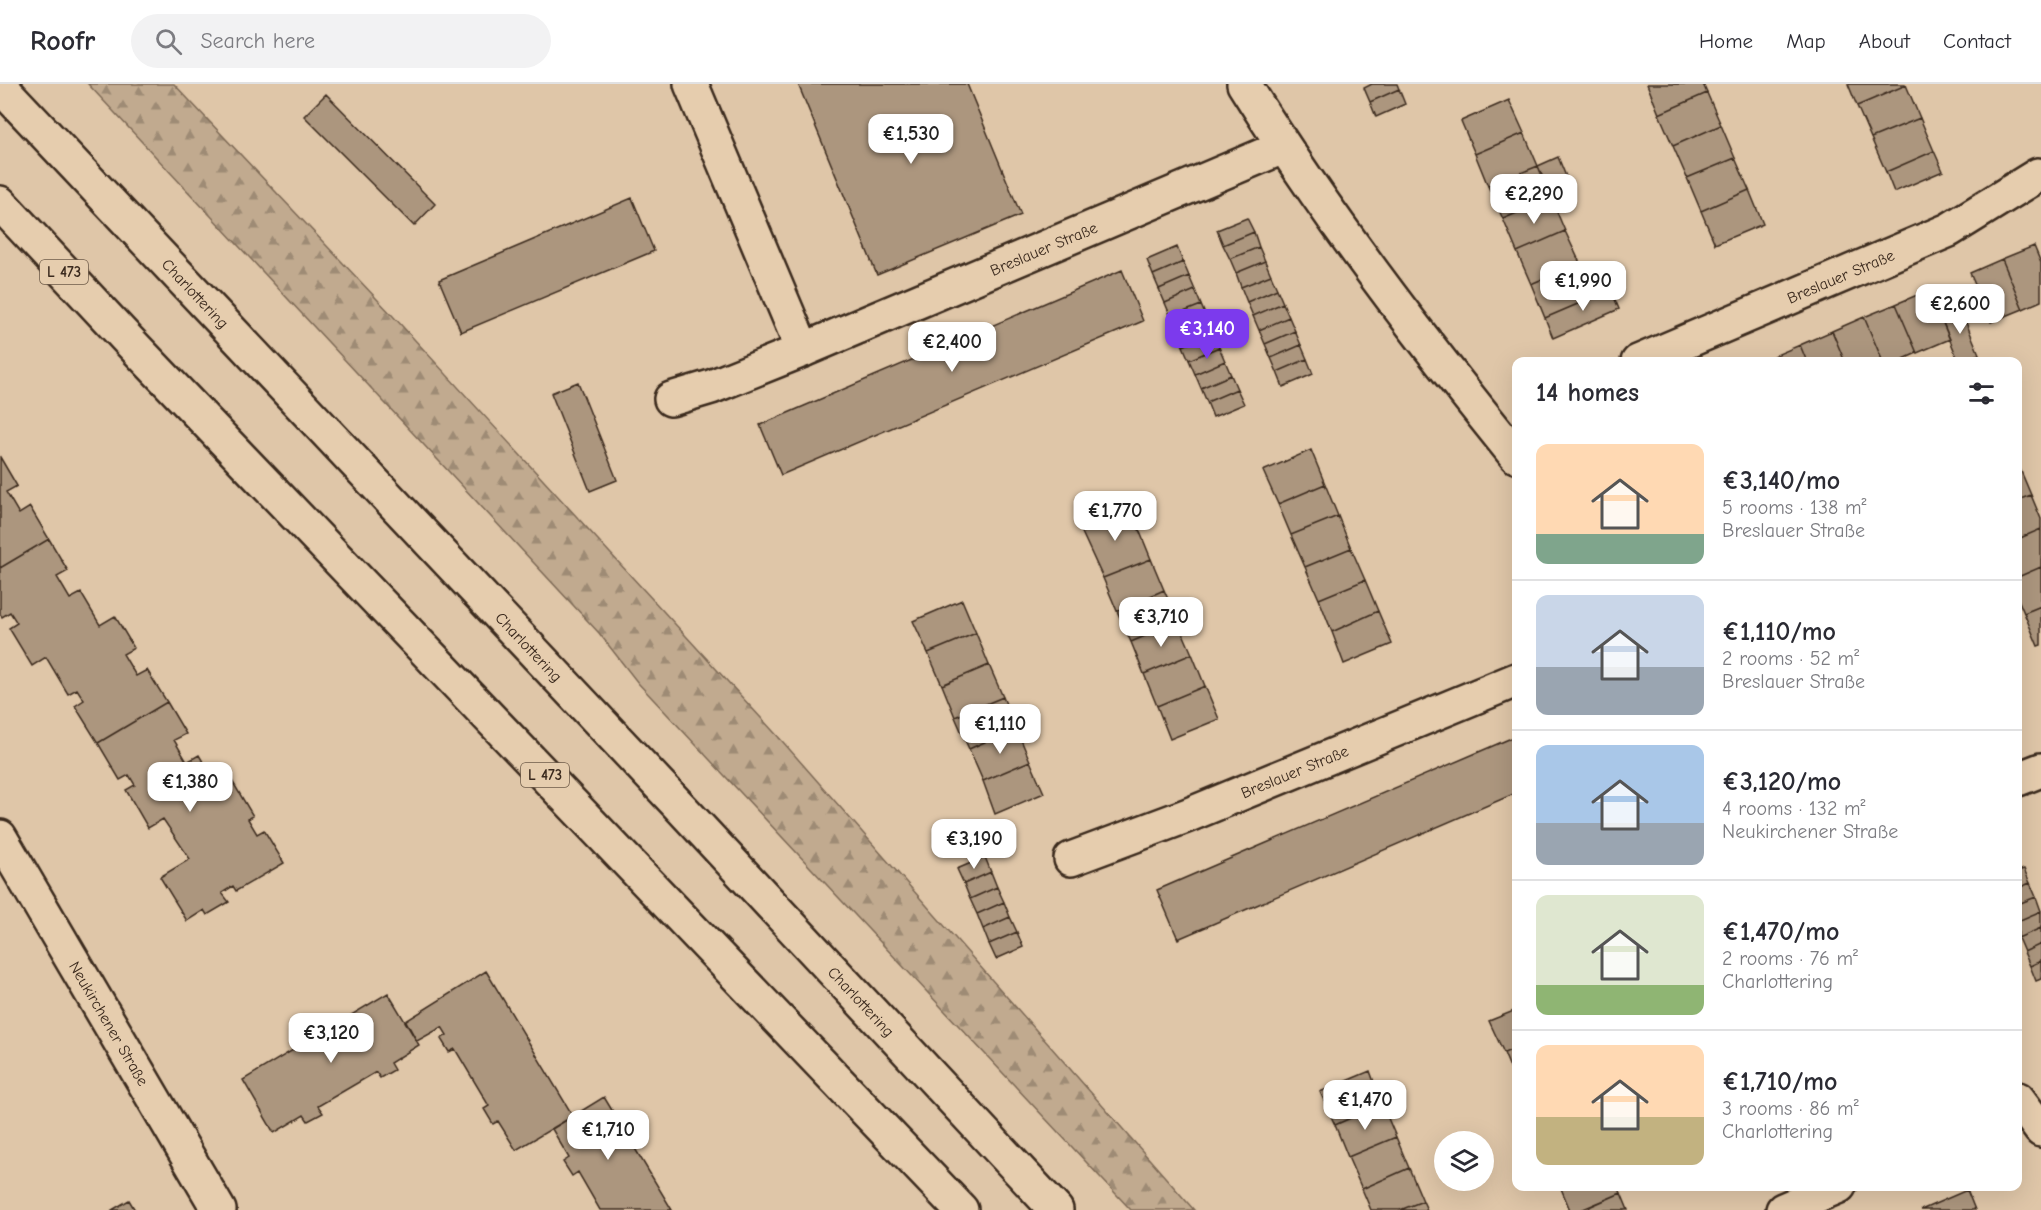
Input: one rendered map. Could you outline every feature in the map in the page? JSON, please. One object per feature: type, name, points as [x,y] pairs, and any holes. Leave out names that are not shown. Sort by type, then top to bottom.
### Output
[{"type":"main road","points":[[691,84],[803,350]]},
{"type":"main road","points":[[1244,84],[1283,147],[1503,418],[1512,444]]},
{"type":"main road","name":"Charlottering","points":[[0,86],[683,810],[1056,1210]]},
{"type":"main road","name":"Breslauer Straße","points":[[670,399],[711,387],[803,350],[1283,147]]},
{"type":"main road","name":"Breslauer Straße","points":[[1650,357],[1949,230],[2038,175]]},
{"type":"main road","name":"L 473","points":[[0,203],[128,340],[961,1210]]},
{"type":"main road","points":[[0,235],[128,340]]},
{"type":"main road","name":"Breslauer Straße","points":[[1071,859],[1186,816],[1512,682]]},
{"type":"main road","points":[[2022,777],[2041,770]]},
{"type":"main road","name":"Neukirchener Straße","points":[[0,837],[219,1210]]},
{"type":"main road","points":[[1783,1210],[1827,1191]]},
{"type":"green space","points":[[88,84],[174,84],[392,315],[783,742],[1194,1210],[1131,1210],[638,683],[599,633]]},
{"type":"building","points":[[798,84],[967,84],[1021,215],[877,275]]},
{"type":"building","points":[[1372,84],[1397,84],[1399,89],[1370,102],[1364,88]]},
{"type":"building","points":[[1647,84],[1703,84],[1707,93],[1659,114]]},
{"type":"building","points":[[1848,84],[1905,84],[1906,85],[1857,106]]},
{"type":"building","points":[[1906,85],[1920,118],[1871,138],[1857,106]]},
{"type":"building","points":[[1399,89],[1405,104],[1376,117],[1370,102]]},
{"type":"building","points":[[1707,93],[1721,125],[1673,146],[1659,114]]},
{"type":"building","points":[[326,94],[435,204],[414,226],[304,116]]},
{"type":"building","points":[[1509,100],[1524,133],[1475,154],[1461,121]]},
{"type":"building","points":[[1920,118],[1934,151],[1886,172],[1871,138]]},
{"type":"building","points":[[1721,125],[1735,158],[1687,178],[1673,146]]},
{"type":"building","points":[[1524,133],[1538,166],[1488,186],[1475,154]]},
{"type":"building","points":[[1934,151],[1943,171],[1894,192],[1886,172]]},
{"type":"building","points":[[1558,157],[1572,191],[1552,199],[1538,166]]},
{"type":"building","points":[[1735,158],[1749,190],[1701,211],[1687,178]]},
{"type":"building","points":[[1538,166],[1551,198],[1503,219],[1488,186]]},
{"type":"building","points":[[1749,190],[1763,224],[1715,244],[1701,211]]},
{"type":"building","points":[[632,198],[654,251],[461,332],[439,280]]},
{"type":"building","points":[[1551,198],[1565,231],[1517,252],[1503,219]]},
{"type":"building","points":[[1247,218],[1254,232],[1223,245],[1217,230]]},
{"type":"building","points":[[1565,231],[1580,263],[1531,284],[1517,252]]},
{"type":"building","points":[[1254,232],[1259,247],[1230,259],[1223,245]]},
{"type":"building","points":[[2034,246],[2041,263],[2041,301],[2023,309],[2002,259]]},
{"type":"building","points":[[1177,247],[1183,262],[1153,275],[1147,260]]},
{"type":"building","points":[[1259,247],[1265,261],[1236,273],[1230,259]]},
{"type":"building","points":[[2002,259],[2023,309],[1991,322],[1970,273]]},
{"type":"building","points":[[1265,261],[1271,275],[1241,287],[1236,273]]},
{"type":"building","points":[[1183,262],[1189,276],[1159,289],[1153,275]]},
{"type":"building","points":[[1580,263],[1594,297],[1545,318],[1531,284]]},
{"type":"building","points":[[1122,270],[1143,321],[781,475],[760,425]]},
{"type":"building","points":[[1271,275],[1277,289],[1247,302],[1241,287]]},
{"type":"building","points":[[1189,276],[1195,290],[1165,303],[1159,289]]},
{"type":"building","points":[[1609,285],[1619,309],[1553,338],[1545,318],[1594,297],[1592,292]]},
{"type":"building","points":[[1277,289],[1283,303],[1253,316],[1247,302]]},
{"type":"building","points":[[1195,290],[1201,305],[1171,317],[1165,303]]},
{"type":"building","points":[[1929,290],[1950,339],[1917,353],[1896,304]]},
{"type":"building","points":[[1283,303],[1289,317],[1259,330],[1253,316]]},
{"type":"building","points":[[1896,304],[1917,353],[1908,357],[1881,357],[1864,317]]},
{"type":"building","points":[[1201,305],[1207,319],[1177,331],[1171,317]]},
{"type":"building","points":[[1960,308],[1979,354],[1972,357],[1957,357],[1940,316]]},
{"type":"building","points":[[1289,317],[1295,331],[1265,344],[1259,330]]},
{"type":"building","points":[[1864,317],[1881,357],[1843,357],[1832,331]]},
{"type":"building","points":[[1207,319],[1213,333],[1183,346],[1177,331]]},
{"type":"building","points":[[1295,331],[1301,345],[1271,358],[1265,344]]},
{"type":"building","points":[[1832,331],[1843,357],[1805,357],[1800,345]]},
{"type":"building","points":[[1213,333],[1219,347],[1189,360],[1183,346]]},
{"type":"building","points":[[1301,345],[1307,359],[1277,372],[1271,358]]},
{"type":"building","points":[[1800,345],[1805,357],[1772,357]]},
{"type":"building","points":[[1219,347],[1225,361],[1195,374],[1189,360]]},
{"type":"building","points":[[1307,359],[1313,374],[1283,387],[1277,372]]},
{"type":"building","points":[[1225,361],[1231,375],[1201,388],[1195,374]]},
{"type":"building","points":[[1231,375],[1237,389],[1207,402],[1201,388]]},
{"type":"building","points":[[578,382],[617,480],[590,491],[551,393]]},
{"type":"building","points":[[1237,389],[1244,404],[1213,417],[1207,402]]},
{"type":"building","points":[[1311,450],[1325,484],[1278,504],[1263,471]]},
{"type":"building","points":[[0,457],[17,486],[6,492],[19,514],[30,507],[49,539],[0,568]]},
{"type":"building","points":[[2022,474],[2031,495],[2022,498]]},
{"type":"building","points":[[1325,484],[1338,516],[1291,535],[1278,504]]},
{"type":"building","points":[[2031,495],[2041,519],[2041,529],[2022,537],[2022,498]]},
{"type":"building","points":[[1129,505],[1151,559],[1103,578],[1079,526]]},
{"type":"building","points":[[1338,516],[1351,548],[1305,567],[1291,535]]},
{"type":"building","points":[[2041,529],[2041,567],[2022,575],[2022,537]]},
{"type":"building","points":[[49,539],[68,571],[57,577],[70,599],[81,593],[100,625],[115,616],[134,648],[123,654],[136,676],[147,670],[167,702],[98,743],[75,706],[84,700],[77,689],[68,694],[46,657],[32,666],[9,628],[17,623],[10,612],[2,617],[0,614],[0,568]]},
{"type":"building","points":[[1351,548],[1365,580],[1319,599],[1305,567]]},
{"type":"building","points":[[1151,559],[1164,590],[1117,611],[1103,578]]},
{"type":"building","points":[[2041,567],[2041,606],[2024,613],[2022,608],[2022,575]]},
{"type":"building","points":[[1365,580],[1378,611],[1332,632],[1319,599]]},
{"type":"building","points":[[1164,590],[1178,622],[1131,642],[1117,611]]},
{"type":"building","points":[[962,600],[976,633],[928,653],[913,621]]},
{"type":"building","points":[[2041,606],[2041,645],[2038,646],[2024,613]]},
{"type":"building","points":[[1378,611],[1392,644],[1344,664],[1332,632]]},
{"type":"building","points":[[1178,622],[1192,654],[1144,674],[1131,642]]},
{"type":"building","points":[[976,633],[989,665],[942,685],[928,653]]},
{"type":"building","points":[[1192,654],[1205,686],[1157,706],[1144,674]]},
{"type":"building","points":[[989,665],[1003,697],[955,717],[942,685]]},
{"type":"building","points":[[1205,686],[1219,719],[1170,739],[1157,706]]},
{"type":"building","points":[[1003,697],[1016,728],[969,749],[955,717]]},
{"type":"building","points":[[167,702],[186,734],[174,740],[187,762],[199,755],[218,787],[231,779],[253,816],[248,819],[257,834],[264,830],[284,863],[236,891],[233,886],[222,893],[229,902],[207,915],[204,910],[187,921],[160,877],[190,859],[163,819],[148,828],[126,790],[135,785],[129,775],[120,780],[98,743]]},
{"type":"building","points":[[1016,728],[1030,761],[983,781],[969,749]]},
{"type":"building","points":[[1512,738],[1512,795],[1178,939],[1157,890]]},
{"type":"building","points":[[1030,761],[1044,793],[995,814],[983,781]]},
{"type":"building","points":[[985,857],[991,872],[964,884],[957,869]]},
{"type":"building","points":[[2024,869],[2030,883],[2022,886],[2022,870]]},
{"type":"building","points":[[991,872],[997,887],[970,899],[964,884]]},
{"type":"building","points":[[2030,883],[2036,897],[2022,902],[2022,886]]},
{"type":"building","points":[[997,887],[1004,902],[977,914],[970,899]]},
{"type":"building","points":[[2036,897],[2041,911],[2022,919],[2022,902]]},
{"type":"building","points":[[1004,902],[1010,917],[983,929],[977,914]]},
{"type":"building","points":[[2041,911],[2041,928],[2022,936],[2022,919]]},
{"type":"building","points":[[1010,917],[1017,932],[989,944],[983,929]]},
{"type":"building","points":[[2041,928],[2041,944],[2024,952],[2022,936]]},
{"type":"building","points":[[1017,932],[1023,947],[996,959],[989,944]]},
{"type":"building","points":[[2041,944],[2041,961],[2030,966],[2024,952]]},
{"type":"building","points":[[2041,961],[2041,979],[2036,981],[2030,966]]},
{"type":"building","points":[[486,971],[573,1116],[516,1150],[498,1121],[493,1124],[484,1109],[489,1106],[455,1049],[449,1052],[441,1039],[447,1035],[442,1027],[417,1041],[406,1021]]},
{"type":"building","points":[[388,993],[419,1045],[390,1063],[394,1070],[380,1078],[376,1072],[318,1106],[323,1113],[308,1121],[304,1115],[274,1133],[243,1080]]},
{"type":"building","points":[[1512,1012],[1512,1050],[1504,1053],[1489,1021]]},
{"type":"building","points":[[1512,1050],[1512,1072],[1504,1053]]},
{"type":"building","points":[[1370,1071],[1382,1104],[1335,1125],[1320,1092]]},
{"type":"building","points":[[604,1097],[672,1210],[600,1210],[578,1172],[572,1176],[563,1162],[569,1158],[552,1129]]},
{"type":"building","points":[[1382,1104],[1396,1137],[1348,1157],[1335,1125]]},
{"type":"building","points":[[1396,1137],[1409,1168],[1362,1189],[1348,1157]]},
{"type":"building","points":[[1409,1168],[1423,1201],[1400,1210],[1371,1210],[1362,1189]]},
{"type":"building","points":[[1562,1191],[1620,1191],[1621,1193],[1581,1210],[1570,1210]]},
{"type":"building","points":[[1967,1191],[1975,1210],[1921,1210]]},
{"type":"building","points":[[1621,1193],[1628,1210],[1591,1210],[1589,1207]]},
{"type":"building","points":[[129,1200],[135,1210],[112,1210]]},
{"type":"building","points":[[1423,1201],[1427,1210],[1400,1210]]}]
